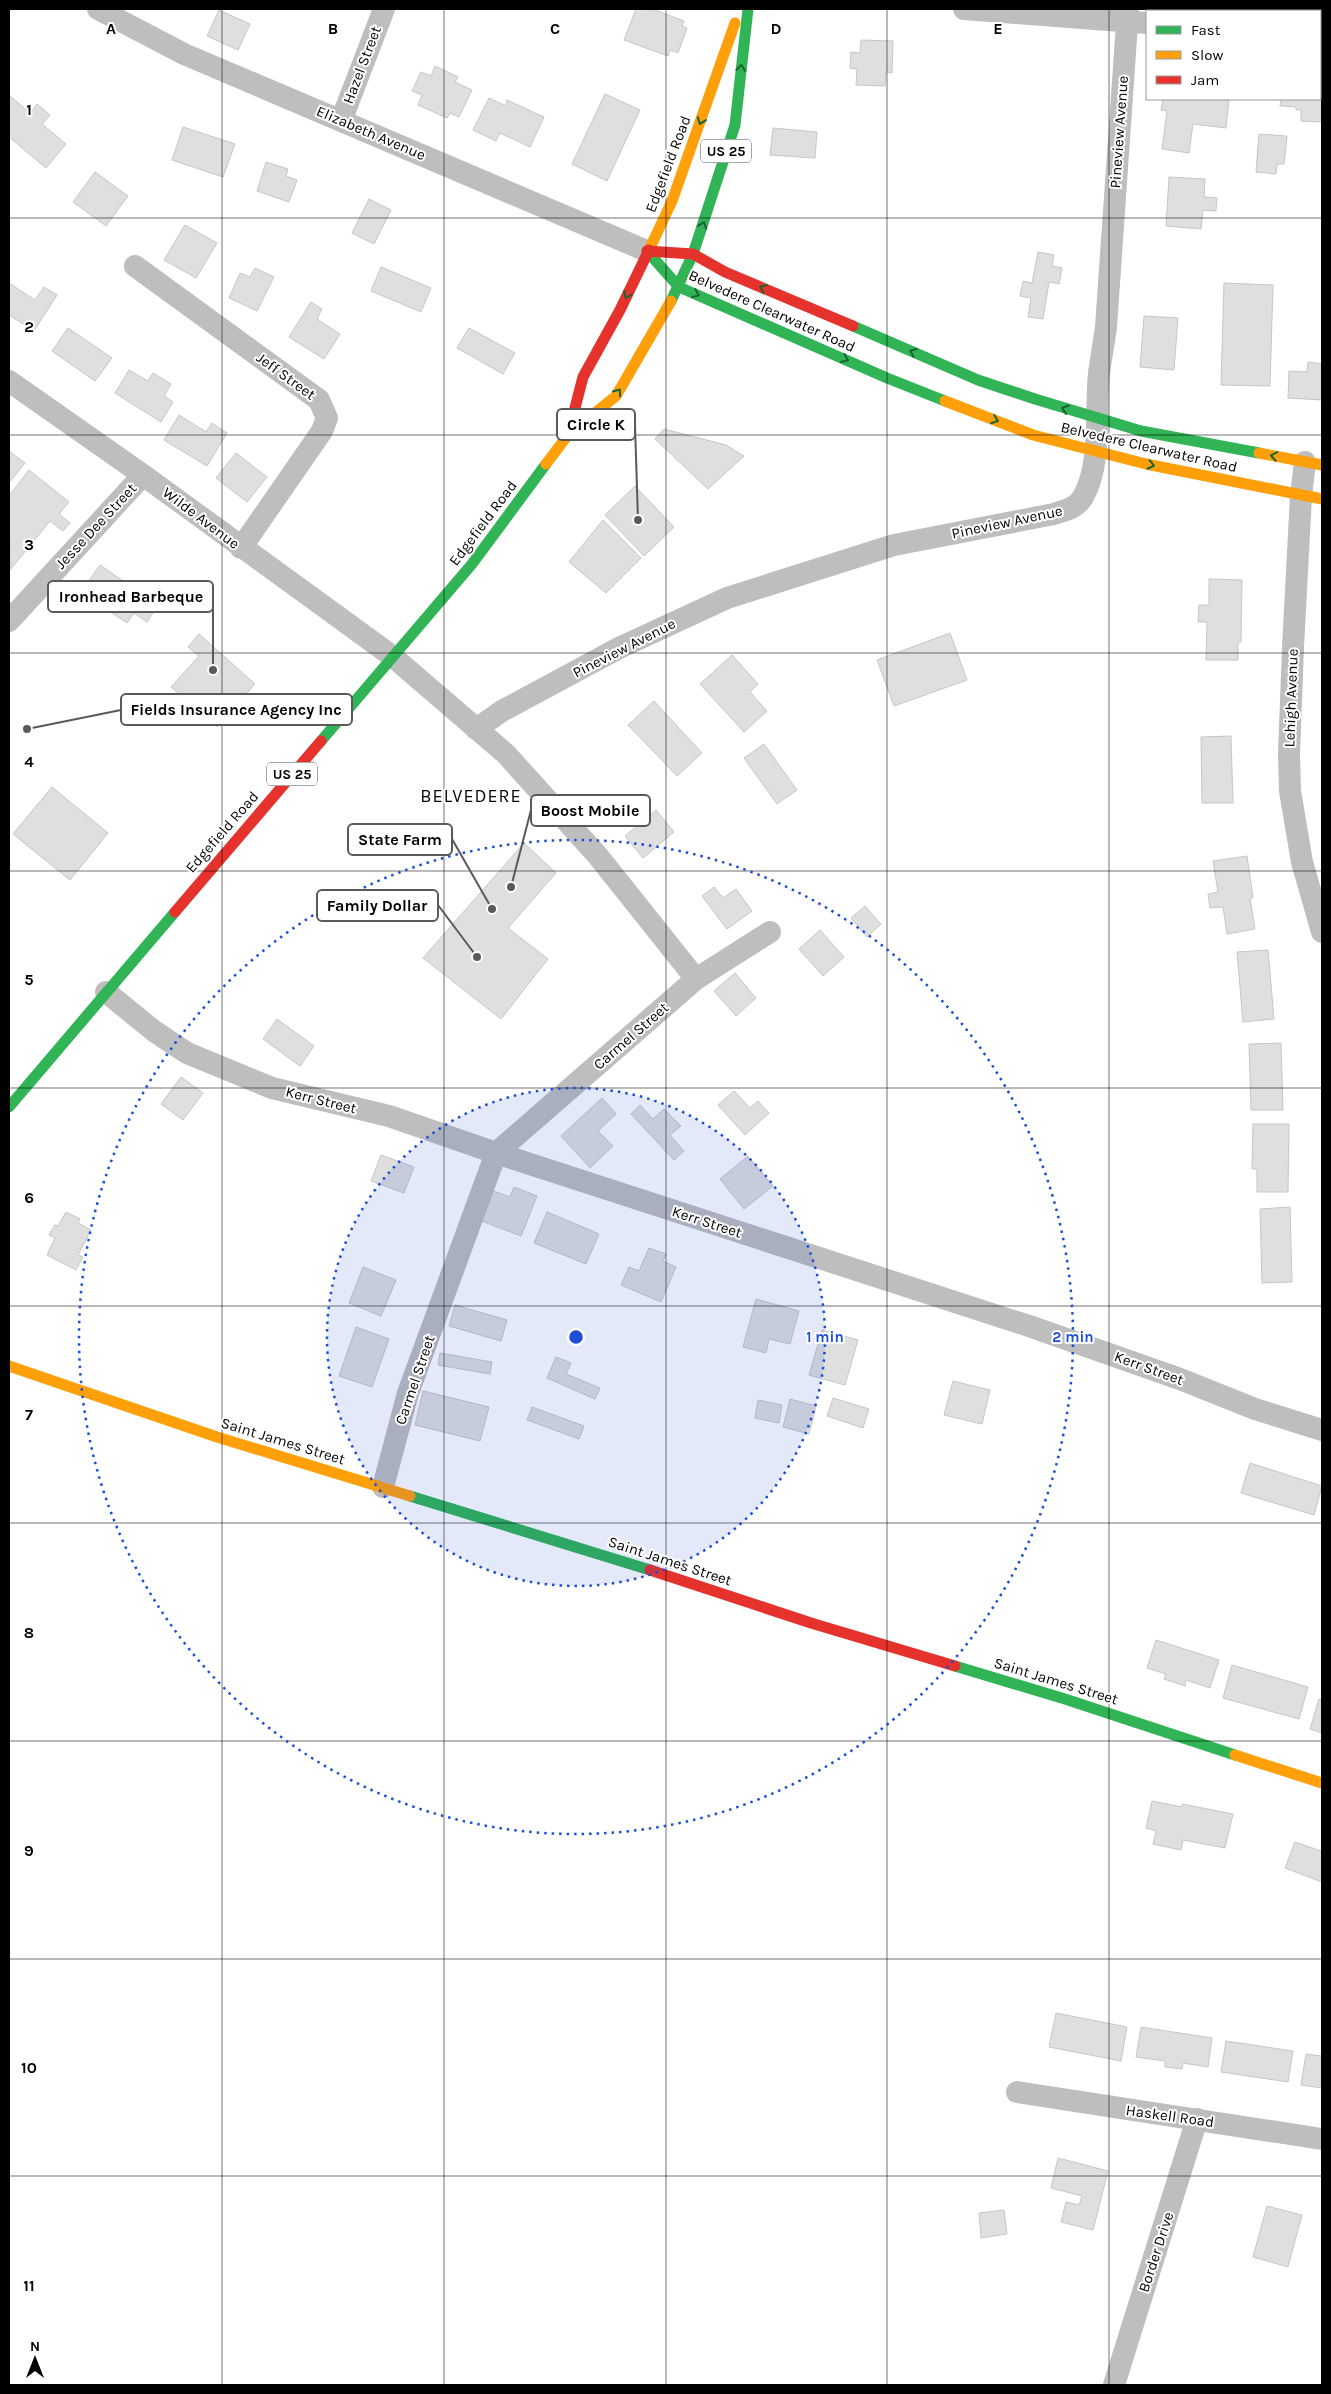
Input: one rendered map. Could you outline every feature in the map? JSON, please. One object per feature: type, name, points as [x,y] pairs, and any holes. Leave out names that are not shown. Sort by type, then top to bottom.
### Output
[{"type":"main road","name":"Edgefield Road","points":[[568,435],[583,377],[620,310],[672,201],[740,9]]},
{"type":"main road","name":"Edgefield Road","points":[[9,1107],[472,564],[568,435],[616,396],[678,287],[693,254],[734,125],[748,9]]},
{"type":"main road","name":"Belvedere Clearwater Road","points":[[647,251],[693,254],[725,272],[978,380],[1096,418],[1160,435],[1314,463]]},
{"type":"main road","name":"Belvedere Clearwater Road","points":[[647,251],[678,287],[940,399],[1033,435],[1095,452],[1312,498]]},
{"type":"main road","name":"Saint James Street","points":[[9,1366],[217,1437],[664,1574],[811,1623],[1065,1698],[1322,1783]]},
{"type":"street","name":"Elizabeth Avenue","points":[[98,9],[184,54],[647,251]]},
{"type":"street","name":"Hazel Street","points":[[340,121],[384,9]]},
{"type":"street","points":[[964,9],[1134,18]]},
{"type":"street","name":"Pineview Avenue","points":[[476,729],[502,711],[619,648],[727,598],[894,545],[1054,514],[1072,508],[1083,498],[1090,480],[1095,452],[1099,372],[1106,327],[1134,18]]},
{"type":"street","name":"Jeff Street","points":[[135,266],[319,400],[327,418],[322,431],[241,548]]},
{"type":"street","name":"Wilde Avenue","points":[[9,381],[143,475],[392,656]]},
{"type":"street","name":"Lehigh Avenue","points":[[1314,463],[1312,498],[1292,677],[1289,754],[1290,791],[1302,862],[1322,932]]},
{"type":"street","name":"Jesse Dee Street","points":[[9,621],[143,475]]},
{"type":"street","points":[[392,656],[506,754],[594,852],[696,979]]},
{"type":"street","name":"Carmel Street","points":[[383,1487],[408,1393],[496,1153],[696,979],[770,932]]},
{"type":"street","name":"Kerr Street","points":[[106,992],[154,1031],[187,1053],[272,1088],[389,1116],[496,1153],[1032,1327],[1180,1379],[1255,1409],[1322,1430]]},
{"type":"street","name":"Haskell Road","points":[[1017,2092],[1116,2109],[1322,2138]]},
{"type":"street","name":"Border Drive","points":[[1114,2385],[1197,2119]]},
{"type":"building","points":[[636,9],[652,9],[684,21],[682,26],[687,28],[678,53],[670,50],[668,56],[624,40]]},
{"type":"building","points":[[219,10],[250,24],[238,50],[207,36]]},
{"type":"building","points":[[861,40],[893,41],[892,73],[886,72],[885,86],[856,85],[857,69],[850,68],[851,52],[860,53]]},
{"type":"building","points":[[435,66],[458,77],[455,82],[472,90],[459,117],[450,113],[447,118],[418,105],[422,95],[412,91],[421,72],[431,76]]},
{"type":"building","points":[[1322,75],[1322,122],[1301,121],[1301,110],[1296,110],[1296,107],[1280,106],[1281,100],[1321,100]]},
{"type":"building","points":[[605,94],[640,110],[607,181],[572,164]]},
{"type":"building","points":[[9,95],[30,113],[37,104],[50,115],[42,124],[66,144],[46,168],[9,137]]},
{"type":"building","points":[[489,98],[506,106],[507,100],[544,117],[530,147],[500,133],[496,141],[473,130]]},
{"type":"building","points":[[1163,100],[1229,100],[1226,128],[1193,124],[1189,153],[1162,149],[1167,111],[1161,110]]},
{"type":"building","points":[[183,127],[235,144],[223,177],[172,160]]},
{"type":"building","points":[[773,128],[817,132],[815,158],[770,155]]},
{"type":"building","points":[[1259,134],[1287,136],[1284,164],[1277,164],[1276,174],[1256,172]]},
{"type":"building","points":[[266,162],[288,169],[286,176],[297,180],[289,202],[257,191]]},
{"type":"building","points":[[95,172],[128,196],[106,226],[73,202]]},
{"type":"building","points":[[1169,177],[1205,179],[1204,197],[1217,198],[1216,211],[1203,210],[1201,229],[1166,226]]},
{"type":"building","points":[[369,199],[391,210],[374,244],[352,233]]},
{"type":"building","points":[[185,225],[217,243],[196,278],[164,260]]},
{"type":"building","points":[[1038,252],[1054,255],[1052,266],[1062,268],[1059,284],[1049,282],[1043,319],[1028,317],[1031,298],[1020,296],[1023,281],[1032,283]]},
{"type":"building","points":[[381,267],[431,288],[421,312],[371,291]]},
{"type":"building","points":[[255,268],[274,277],[257,311],[229,298],[240,273],[250,277]]},
{"type":"building","points":[[9,283],[35,300],[44,287],[57,295],[34,331],[9,315]]},
{"type":"building","points":[[1224,283],[1273,285],[1270,386],[1221,385]]},
{"type":"building","points":[[311,302],[322,309],[317,319],[340,334],[324,359],[289,337]]},
{"type":"building","points":[[1144,316],[1178,318],[1174,370],[1140,367]]},
{"type":"building","points":[[68,328],[112,358],[95,381],[52,351]]},
{"type":"building","points":[[469,328],[515,353],[503,374],[457,348]]},
{"type":"building","points":[[1308,362],[1322,364],[1322,400],[1288,398],[1289,371],[1307,372]]},
{"type":"building","points":[[129,370],[148,381],[153,373],[171,384],[164,396],[173,402],[161,422],[115,393]]},
{"type":"building","points":[[179,415],[206,432],[212,423],[227,433],[207,466],[164,440]]},
{"type":"building","points":[[664,429],[726,445],[744,456],[708,489],[655,439]]},
{"type":"building","points":[[9,451],[25,463],[9,483]]},
{"type":"building","points":[[236,453],[267,477],[247,502],[216,478]]},
{"type":"building","points":[[29,470],[69,502],[59,514],[70,523],[63,531],[50,521],[10,570],[9,496]]},
{"type":"building","points":[[635,486],[674,527],[644,556],[605,515]]},
{"type":"building","points":[[603,520],[641,558],[606,593],[569,562]]},
{"type":"building","points":[[100,565],[158,605],[147,622],[134,613],[127,623],[81,592]]},
{"type":"building","points":[[1209,579],[1242,580],[1241,642],[1238,642],[1238,660],[1206,660],[1207,622],[1198,622],[1199,605],[1209,605]]},
{"type":"building","points":[[950,633],[967,680],[894,706],[877,660]]},
{"type":"building","points":[[199,634],[255,684],[217,727],[171,687],[199,656],[188,647]]},
{"type":"building","points":[[732,655],[758,684],[750,692],[767,711],[744,732],[700,684]]},
{"type":"building","points":[[654,701],[702,753],[677,776],[628,725]]},
{"type":"building","points":[[1231,736],[1233,803],[1202,803],[1201,737]]},
{"type":"building","points":[[764,744],[797,790],[777,804],[744,758]]},
{"type":"building","points":[[52,787],[108,833],[70,880],[13,834]]},
{"type":"building","points":[[656,810],[674,832],[643,858],[625,836]]},
{"type":"building","points":[[524,843],[556,873],[508,928],[548,959],[501,1019],[423,958]]},
{"type":"building","points":[[1247,856],[1253,898],[1250,898],[1255,929],[1227,934],[1223,907],[1210,908],[1208,894],[1218,892],[1213,861]]},
{"type":"building","points":[[714,887],[723,898],[736,889],[752,911],[727,929],[702,896]]},
{"type":"building","points":[[865,906],[881,924],[867,937],[851,918]]},
{"type":"building","points":[[820,930],[844,957],[823,976],[799,949]]},
{"type":"building","points":[[1268,950],[1274,1019],[1243,1022],[1237,952]]},
{"type":"building","points":[[735,973],[756,998],[736,1016],[714,991]]},
{"type":"building","points":[[277,1019],[314,1046],[300,1066],[263,1039]]},
{"type":"building","points":[[1281,1043],[1283,1110],[1251,1110],[1249,1044]]},
{"type":"building","points":[[181,1077],[203,1093],[183,1120],[161,1104]]},
{"type":"building","points":[[734,1091],[750,1108],[758,1101],[769,1113],[745,1135],[718,1105]]},
{"type":"building","points":[[602,1098],[616,1114],[598,1131],[613,1146],[590,1168],[561,1136]]},
{"type":"building","points":[[640,1105],[653,1119],[664,1109],[681,1126],[670,1135],[684,1151],[674,1160],[631,1114]]},
{"type":"building","points":[[1253,1124],[1289,1124],[1288,1192],[1257,1192],[1257,1169],[1252,1169]]},
{"type":"building","points":[[381,1155],[414,1167],[404,1193],[371,1181]]},
{"type":"building","points":[[748,1156],[773,1186],[744,1209],[720,1179]]},
{"type":"building","points":[[514,1187],[537,1196],[521,1236],[479,1220],[491,1190],[510,1197]]},
{"type":"building","points":[[1290,1207],[1292,1282],[1262,1283],[1260,1209]]},
{"type":"building","points":[[66,1212],[80,1219],[78,1223],[91,1230],[78,1255],[83,1257],[76,1270],[47,1255],[55,1238],[49,1235],[55,1225],[58,1226]]},
{"type":"building","points":[[547,1212],[599,1234],[586,1264],[534,1243]]},
{"type":"building","points":[[649,1248],[666,1254],[663,1261],[676,1267],[661,1302],[621,1285],[629,1267],[639,1271]]},
{"type":"building","points":[[363,1267],[396,1280],[381,1316],[349,1303]]},
{"type":"building","points":[[756,1299],[799,1311],[790,1344],[769,1339],[766,1353],[743,1347]]},
{"type":"building","points":[[455,1305],[507,1320],[501,1341],[449,1326]]},
{"type":"building","points":[[356,1327],[389,1339],[372,1387],[339,1376]]},
{"type":"building","points":[[822,1330],[858,1340],[845,1385],[809,1375]]},
{"type":"building","points":[[440,1353],[492,1362],[490,1374],[438,1365]]},
{"type":"building","points":[[556,1357],[571,1363],[566,1374],[600,1388],[595,1399],[547,1378]]},
{"type":"building","points":[[953,1381],[990,1390],[982,1424],[944,1415]]},
{"type":"building","points":[[423,1391],[489,1407],[480,1441],[415,1425]]},
{"type":"building","points":[[833,1398],[869,1409],[863,1428],[827,1416]]},
{"type":"building","points":[[790,1399],[816,1406],[809,1434],[783,1427]]},
{"type":"building","points":[[758,1400],[782,1405],[779,1423],[755,1418]]},
{"type":"building","points":[[532,1407],[584,1426],[579,1439],[527,1420]]},
{"type":"building","points":[[1250,1463],[1322,1486],[1314,1515],[1241,1493]]},
{"type":"building","points":[[1156,1640],[1219,1660],[1210,1688],[1186,1680],[1185,1686],[1164,1679],[1166,1674],[1147,1668]]},
{"type":"building","points":[[1232,1665],[1308,1687],[1299,1719],[1223,1698]]},
{"type":"building","points":[[1319,1699],[1322,1700],[1322,1733],[1310,1729]]},
{"type":"building","points":[[1152,1801],[1182,1807],[1182,1804],[1233,1814],[1225,1848],[1183,1840],[1181,1850],[1153,1844],[1156,1831],[1146,1828]]},
{"type":"building","points":[[1295,1842],[1321,1851],[1322,1847],[1322,1882],[1285,1868]]},
{"type":"building","points":[[1056,2013],[1127,2027],[1121,2061],[1049,2047]]},
{"type":"building","points":[[1141,2027],[1212,2038],[1208,2067],[1183,2063],[1182,2069],[1165,2067],[1165,2061],[1136,2057]]},
{"type":"building","points":[[1226,2041],[1293,2051],[1288,2082],[1221,2072]]},
{"type":"building","points":[[1306,2054],[1322,2056],[1322,2088],[1301,2085]]},
{"type":"building","points":[[1058,2158],[1108,2171],[1093,2230],[1061,2222],[1066,2202],[1079,2205],[1082,2196],[1051,2188]]},
{"type":"building","points":[[1267,2206],[1302,2215],[1288,2267],[1253,2257]]},
{"type":"building","points":[[1004,2210],[1007,2234],[981,2238],[979,2213]]},
{"type":"traffic: fast","points":[[671,301],[693,254],[735,125],[748,9]]},
{"type":"traffic: fast","points":[[647,251],[679,287],[887,378],[945,401]]},
{"type":"traffic: fast","points":[[853,326],[978,380],[1035,399],[1141,431],[1259,453]]},
{"type":"traffic: fast","points":[[321,741],[472,564],[546,464]]},
{"type":"traffic: fast","points":[[9,1107],[175,912]]},
{"type":"traffic: fast","points":[[410,1496],[650,1570]]},
{"type":"traffic: fast","points":[[955,1666],[1065,1699],[1235,1755]]},
{"type":"traffic: slow","points":[[649,250],[672,201],[735,23]]},
{"type":"traffic: slow","points":[[546,464],[568,435],[616,396],[671,301]]},
{"type":"traffic: slow","points":[[945,401],[1033,435],[1146,464],[1322,499]]},
{"type":"traffic: slow","points":[[1259,453],[1322,465]]},
{"type":"traffic: slow","points":[[9,1366],[217,1437],[410,1496]]},
{"type":"traffic: slow","points":[[1235,1755],[1322,1783]]},
{"type":"traffic: jam","points":[[568,435],[583,377],[620,310],[649,250]]},
{"type":"traffic: jam","points":[[647,251],[693,254],[725,272],[853,326]]},
{"type":"traffic: jam","points":[[175,912],[321,741]]},
{"type":"traffic: jam","points":[[650,1570],[811,1623],[955,1666]]},
{"type":"place","name":"Circle K","points":[[638,520]]},
{"type":"place","name":"Ironhead Barbeque","points":[[213,670]]},
{"type":"place","name":"Fields Insurance Agency Inc","points":[[27,729]]},
{"type":"place","name":"Boost Mobile","points":[[511,887]]},
{"type":"place","name":"State Farm","points":[[492,909]]},
{"type":"place","name":"Family Dollar","points":[[477,957]]},
{"type":"district","name":"BELVEDERE","points":[[471,796]]}]
